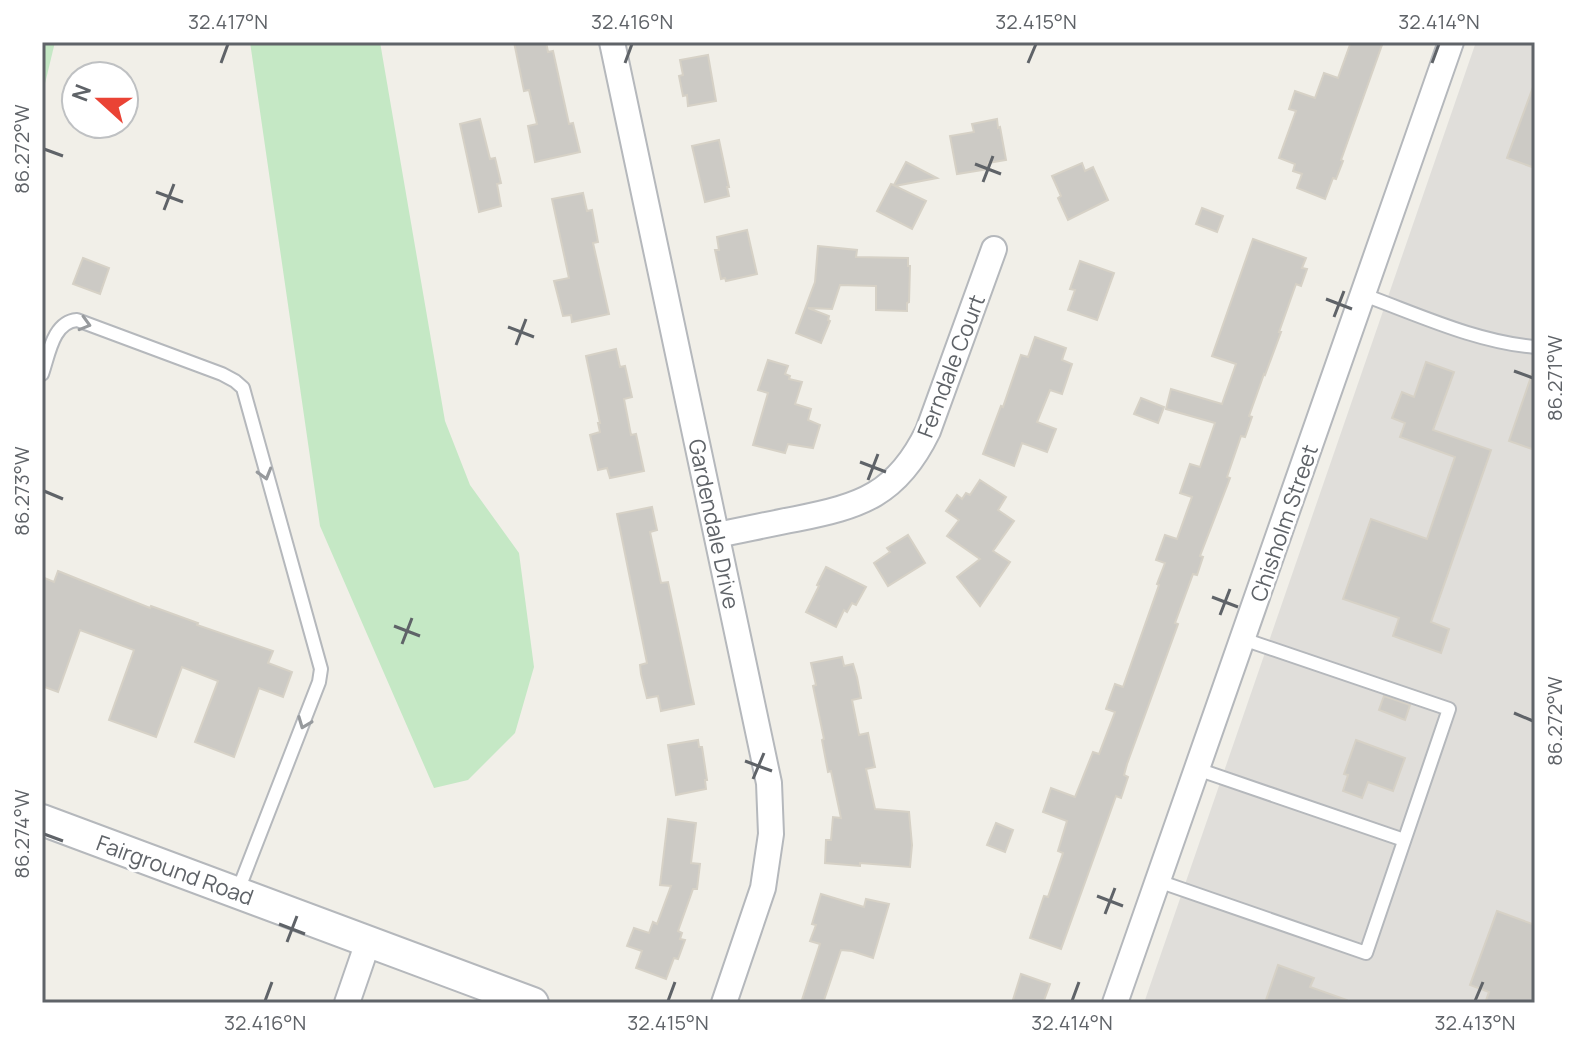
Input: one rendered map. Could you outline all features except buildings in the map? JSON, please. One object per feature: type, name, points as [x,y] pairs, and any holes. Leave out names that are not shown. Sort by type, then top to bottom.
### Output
[{"type":"street","name":"Gardendale Drive","points":[[612,42],[764,758],[771,809],[770,848],[763,888],[724,1003]]},
{"type":"street","name":"Chisholm Street","points":[[1115,1003],[1451,42]]},
{"type":"street","name":"Ferndale Court","points":[[717,535],[844,509],[878,492],[908,466],[928,431],[994,249]]},
{"type":"street","name":"Fairground Road","points":[[42,820],[533,1003]]},
{"type":"street","points":[[347,1003],[368,942]]},
{"type":"lane","points":[[1364,295],[1478,336],[1535,347]]},
{"type":"lane","points":[[42,374],[62,325],[77,320],[222,374],[243,388],[321,669],[319,682],[237,893]]},
{"type":"lane","points":[[1158,881],[1366,953],[1449,709],[1243,639]]},
{"type":"lane","points":[[1197,769],[1404,840]]},
{"type":"shaded area","points":[[1476,42],[1535,42],[1535,1003],[1144,1003]]},
{"type":"green space","points":[[42,42],[55,42],[42,96]]},
{"type":"green space","points":[[250,42],[380,42],[445,421],[470,485],[519,553],[534,667],[515,733],[468,780],[434,788],[320,526]]}]
